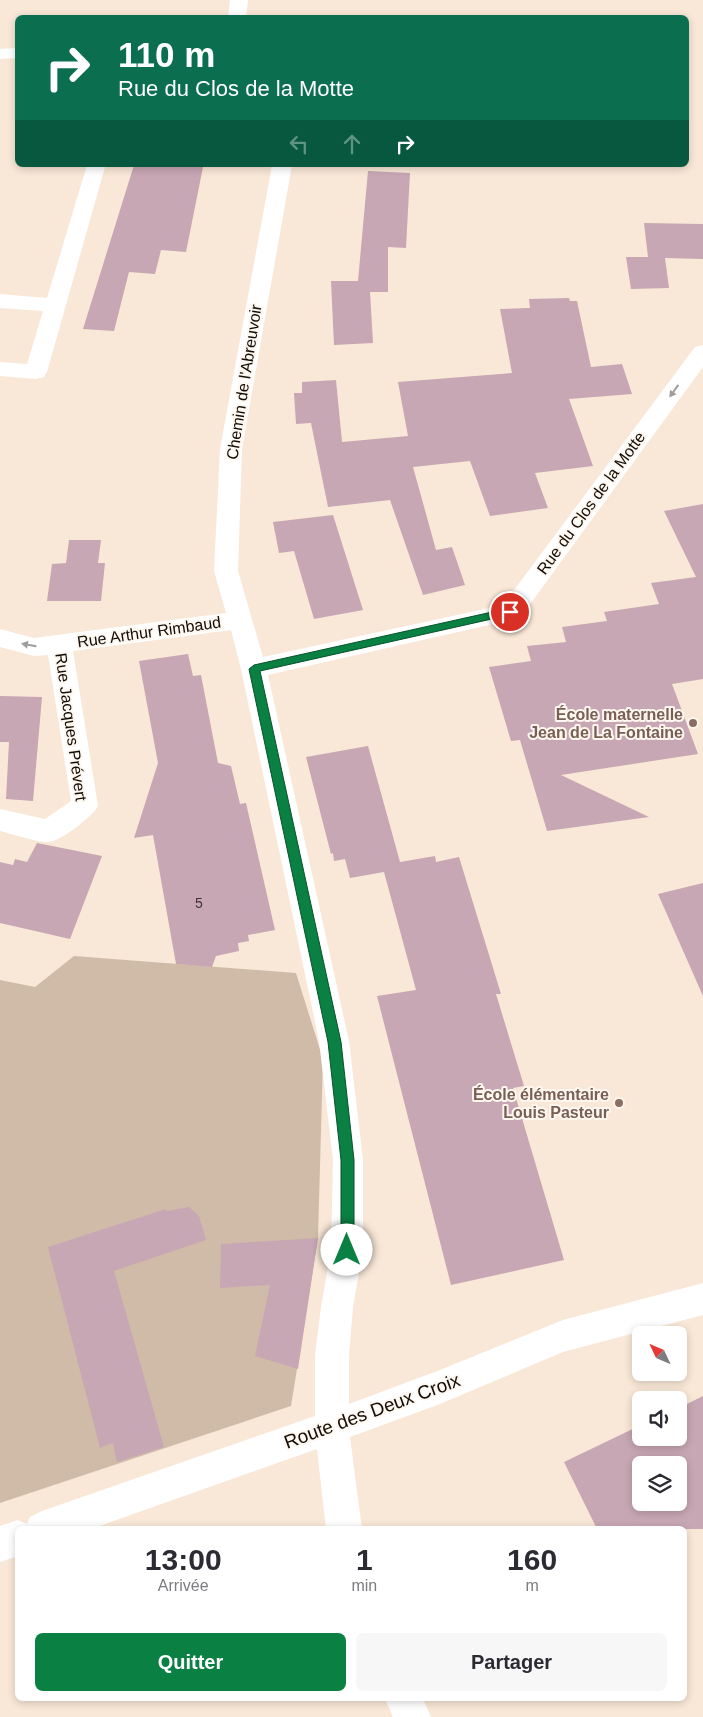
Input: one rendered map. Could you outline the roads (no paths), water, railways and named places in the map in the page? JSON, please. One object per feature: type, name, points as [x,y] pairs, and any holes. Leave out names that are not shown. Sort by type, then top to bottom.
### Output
[{"type":"street","points":[[237,15],[239,0]]},
{"type":"street","points":[[0,54],[15,53]]},
{"type":"street","points":[[0,369],[36,372],[95,167]]},
{"type":"street","name":"Chemin de l'Abreuvoir","points":[[282,167],[231,449],[226,571],[254,669],[334,1042],[348,1160],[347,1250],[337,1307],[332,1355],[332,1427],[344,1526]]},
{"type":"street","points":[[0,301],[55,305]]},
{"type":"street","name":"Rue du Clos de la Motte","points":[[254,669],[510,612],[703,352]]},
{"type":"street","name":"Rue Arthur Rimbaud","points":[[0,638],[34,646],[240,620]]},
{"type":"street","name":"Rue Jacques Prévert","points":[[0,820],[49,831],[85,806],[59,644]]},
{"type":"street","name":"Route des Deux Croix","points":[[50,1526],[440,1387],[563,1336],[703,1299]]},
{"type":"street","points":[[0,1544],[15,1539]]},
{"type":"street","points":[[405,1701],[412,1717]]},
{"type":"place","name":"École maternelle Jean de La Fontaine","points":[[693,723]]},
{"type":"place","name":"École élémentaire Louis Pasteur","points":[[619,1103]]}]
